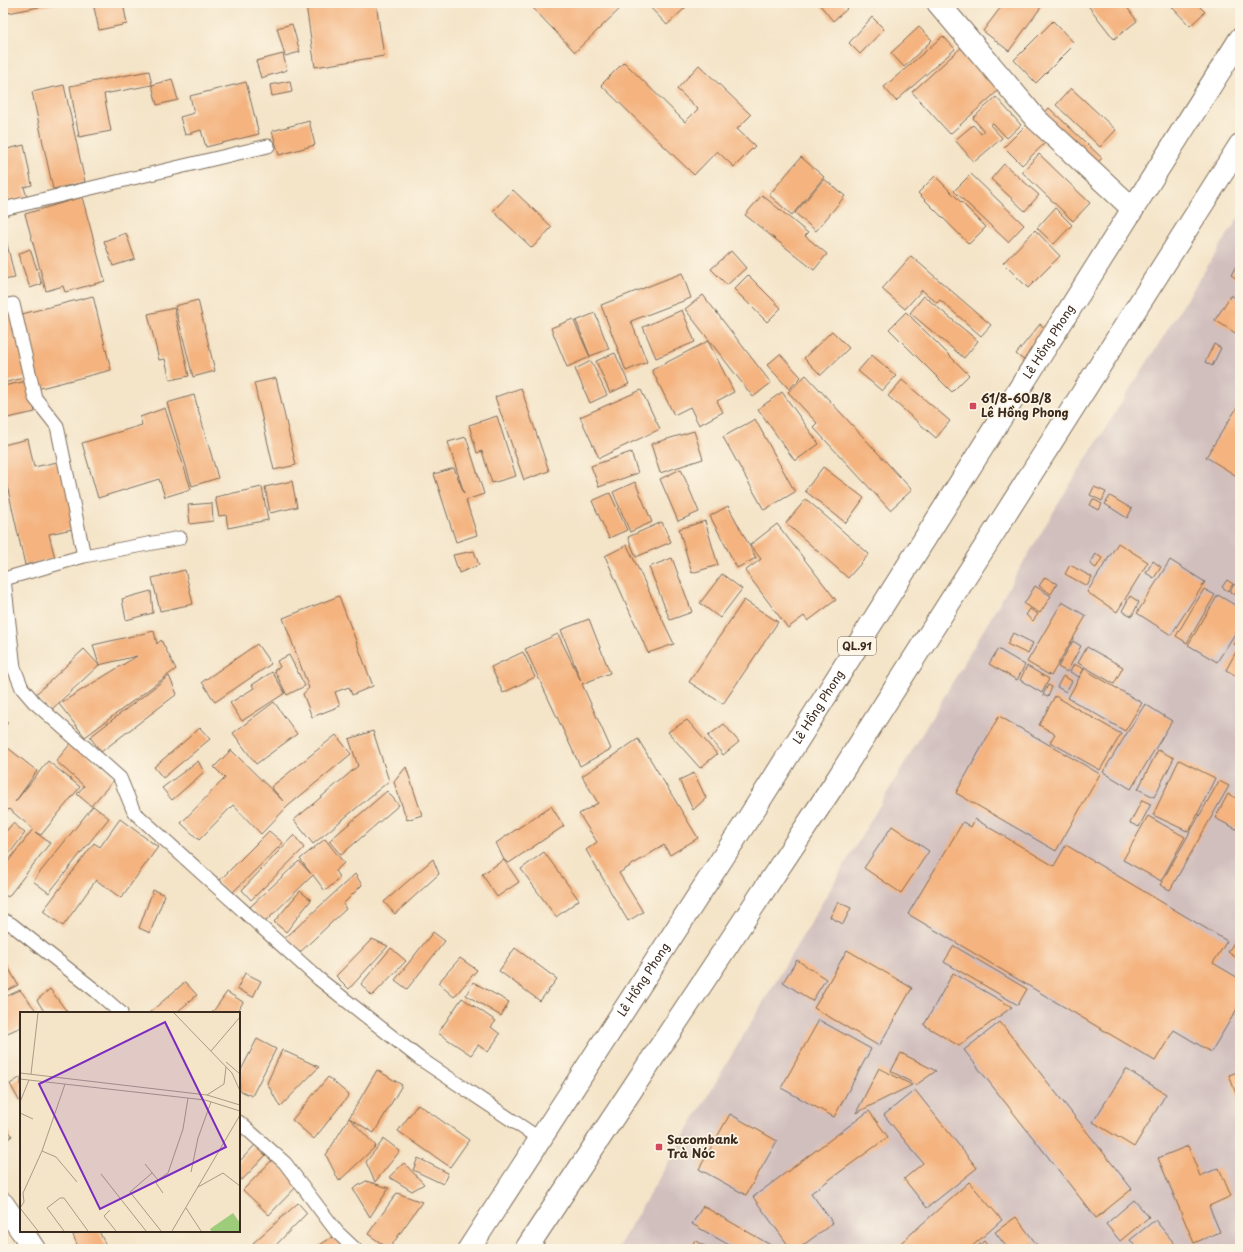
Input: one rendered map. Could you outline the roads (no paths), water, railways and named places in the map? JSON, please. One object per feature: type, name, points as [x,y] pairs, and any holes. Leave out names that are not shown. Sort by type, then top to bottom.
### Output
[{"type":"main road","points":[[938,3],[1036,119],[1133,209]]},
{"type":"main road","name":"Lê Hồng Phong","points":[[469,1249],[755,808],[1240,39]]},
{"type":"main road","points":[[526,1249],[831,789],[1240,145]]},
{"type":"main road","points":[[3,1204],[20,1229]]},
{"type":"main road","points":[[22,1232],[34,1249]]},
{"type":"lane","points":[[3,209],[268,146]]},
{"type":"lane","points":[[3,306],[13,304],[35,398],[57,426],[84,556]]},
{"type":"lane","points":[[180,538],[84,556],[3,579],[14,668],[22,688],[34,702],[120,778],[134,812],[325,984],[419,1058],[540,1139]]},
{"type":"lane","points":[[3,920],[11,924],[96,991],[120,1012]]},
{"type":"lane","points":[[240,1123],[285,1163],[337,1232],[355,1249]]},
{"type":"place","name":"61/8-60B/8 Lê Hồng Phong","points":[[973,406]]},
{"type":"place","name":"Sacombank Trà Nóc","points":[[659,1147]]}]
